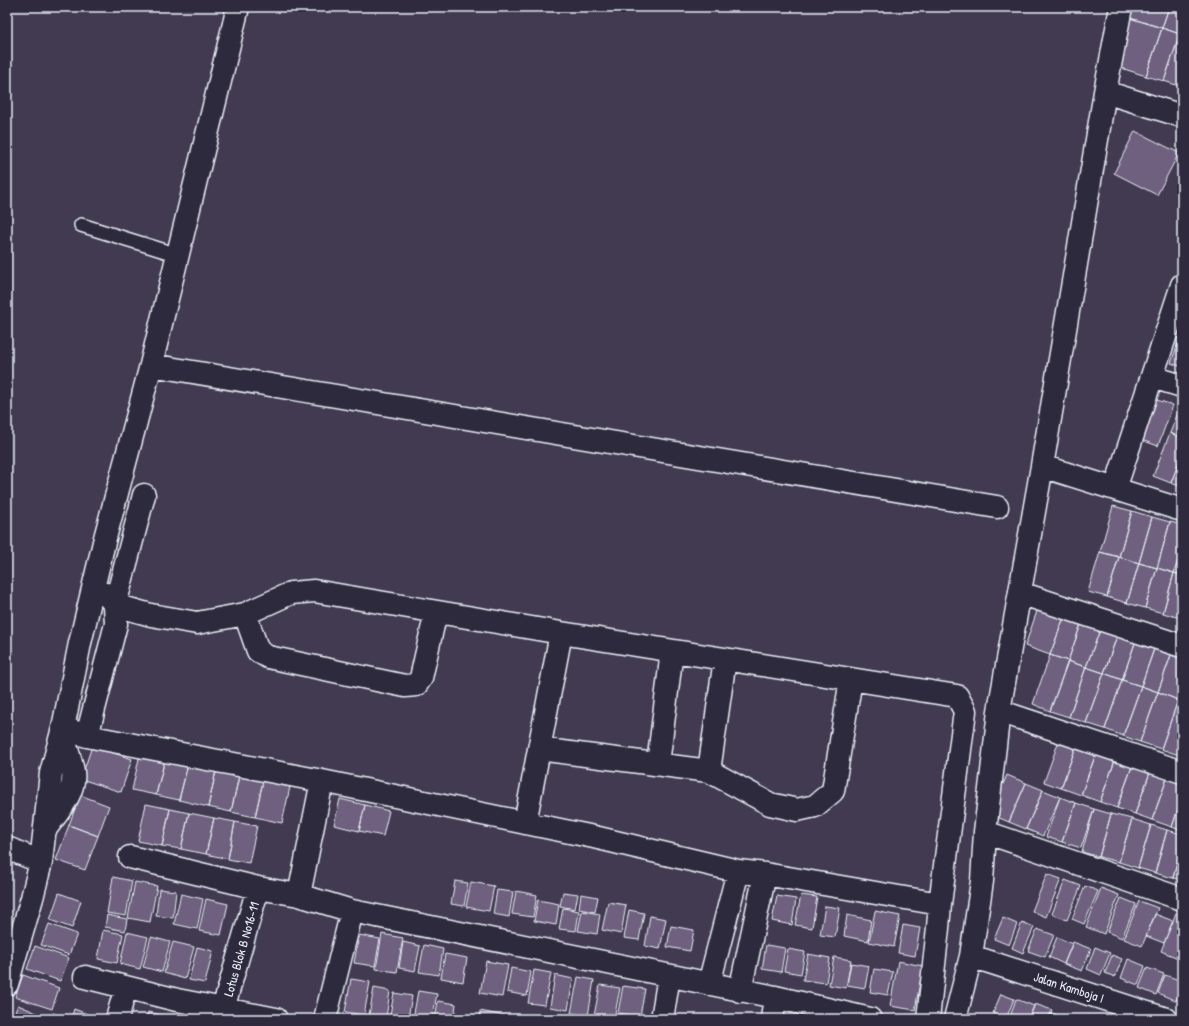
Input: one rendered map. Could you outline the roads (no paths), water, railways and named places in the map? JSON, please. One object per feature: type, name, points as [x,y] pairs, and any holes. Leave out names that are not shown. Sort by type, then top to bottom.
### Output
[{"type":"street","points":[[7,984],[32,898],[41,862],[46,830],[66,800],[72,786],[73,772],[62,729],[80,643],[151,365],[238,7]]},
{"type":"street","points":[[955,1019],[971,956],[982,881],[985,832],[999,711],[1105,92],[1121,7]]},
{"type":"street","points":[[1105,92],[1182,116]]},
{"type":"street","points":[[1115,489],[1182,285]]},
{"type":"street","points":[[151,365],[997,507]]},
{"type":"street","points":[[1152,377],[1182,386]]},
{"type":"street","points":[[1042,466],[1182,510]]},
{"type":"street","points":[[87,736],[116,624],[115,605],[144,495]]},
{"type":"street","points":[[95,580],[115,605],[151,615],[198,623],[245,614],[290,592],[314,592],[957,696],[965,711],[940,904],[928,1019]]},
{"type":"street","points":[[1020,593],[1182,646]]},
{"type":"street","points":[[245,614],[258,651],[268,657],[405,686],[416,685],[421,678],[436,612]]},
{"type":"street","points":[[525,823],[561,633]]},
{"type":"street","points":[[658,764],[672,651]]},
{"type":"street","points":[[709,771],[725,659]]},
{"type":"street","points":[[539,749],[709,771],[770,804],[797,810],[815,806],[833,791],[851,679]]},
{"type":"street","points":[[999,711],[1182,772]]},
{"type":"street","points":[[62,729],[87,736],[322,781],[602,839],[738,871],[765,874],[940,904]]},
{"type":"street","points":[[299,895],[322,781]]},
{"type":"street","points":[[985,832],[1182,899]]},
{"type":"street","points":[[7,848],[41,862]]},
{"type":"street","points":[[130,857],[258,888],[299,895],[352,911],[774,997],[870,1019]]},
{"type":"street","points":[[709,984],[738,871]]},
{"type":"street","points":[[740,991],[765,874]]},
{"type":"street","name":"Lotus Blok B No16-11","points":[[223,1009],[258,888]]},
{"type":"street","points":[[325,1019],[352,911]]},
{"type":"street","name":"Jalan Kamboja I","points":[[971,956],[1166,1019]]},
{"type":"street","points":[[662,1019],[669,976]]},
{"type":"street","points":[[85,977],[177,1000],[276,1019]]},
{"type":"street","points":[[117,1019],[126,987]]},
{"type":"street","points":[[772,1019],[774,997]]},
{"type":"lane","points":[[81,225],[178,255]]}]
